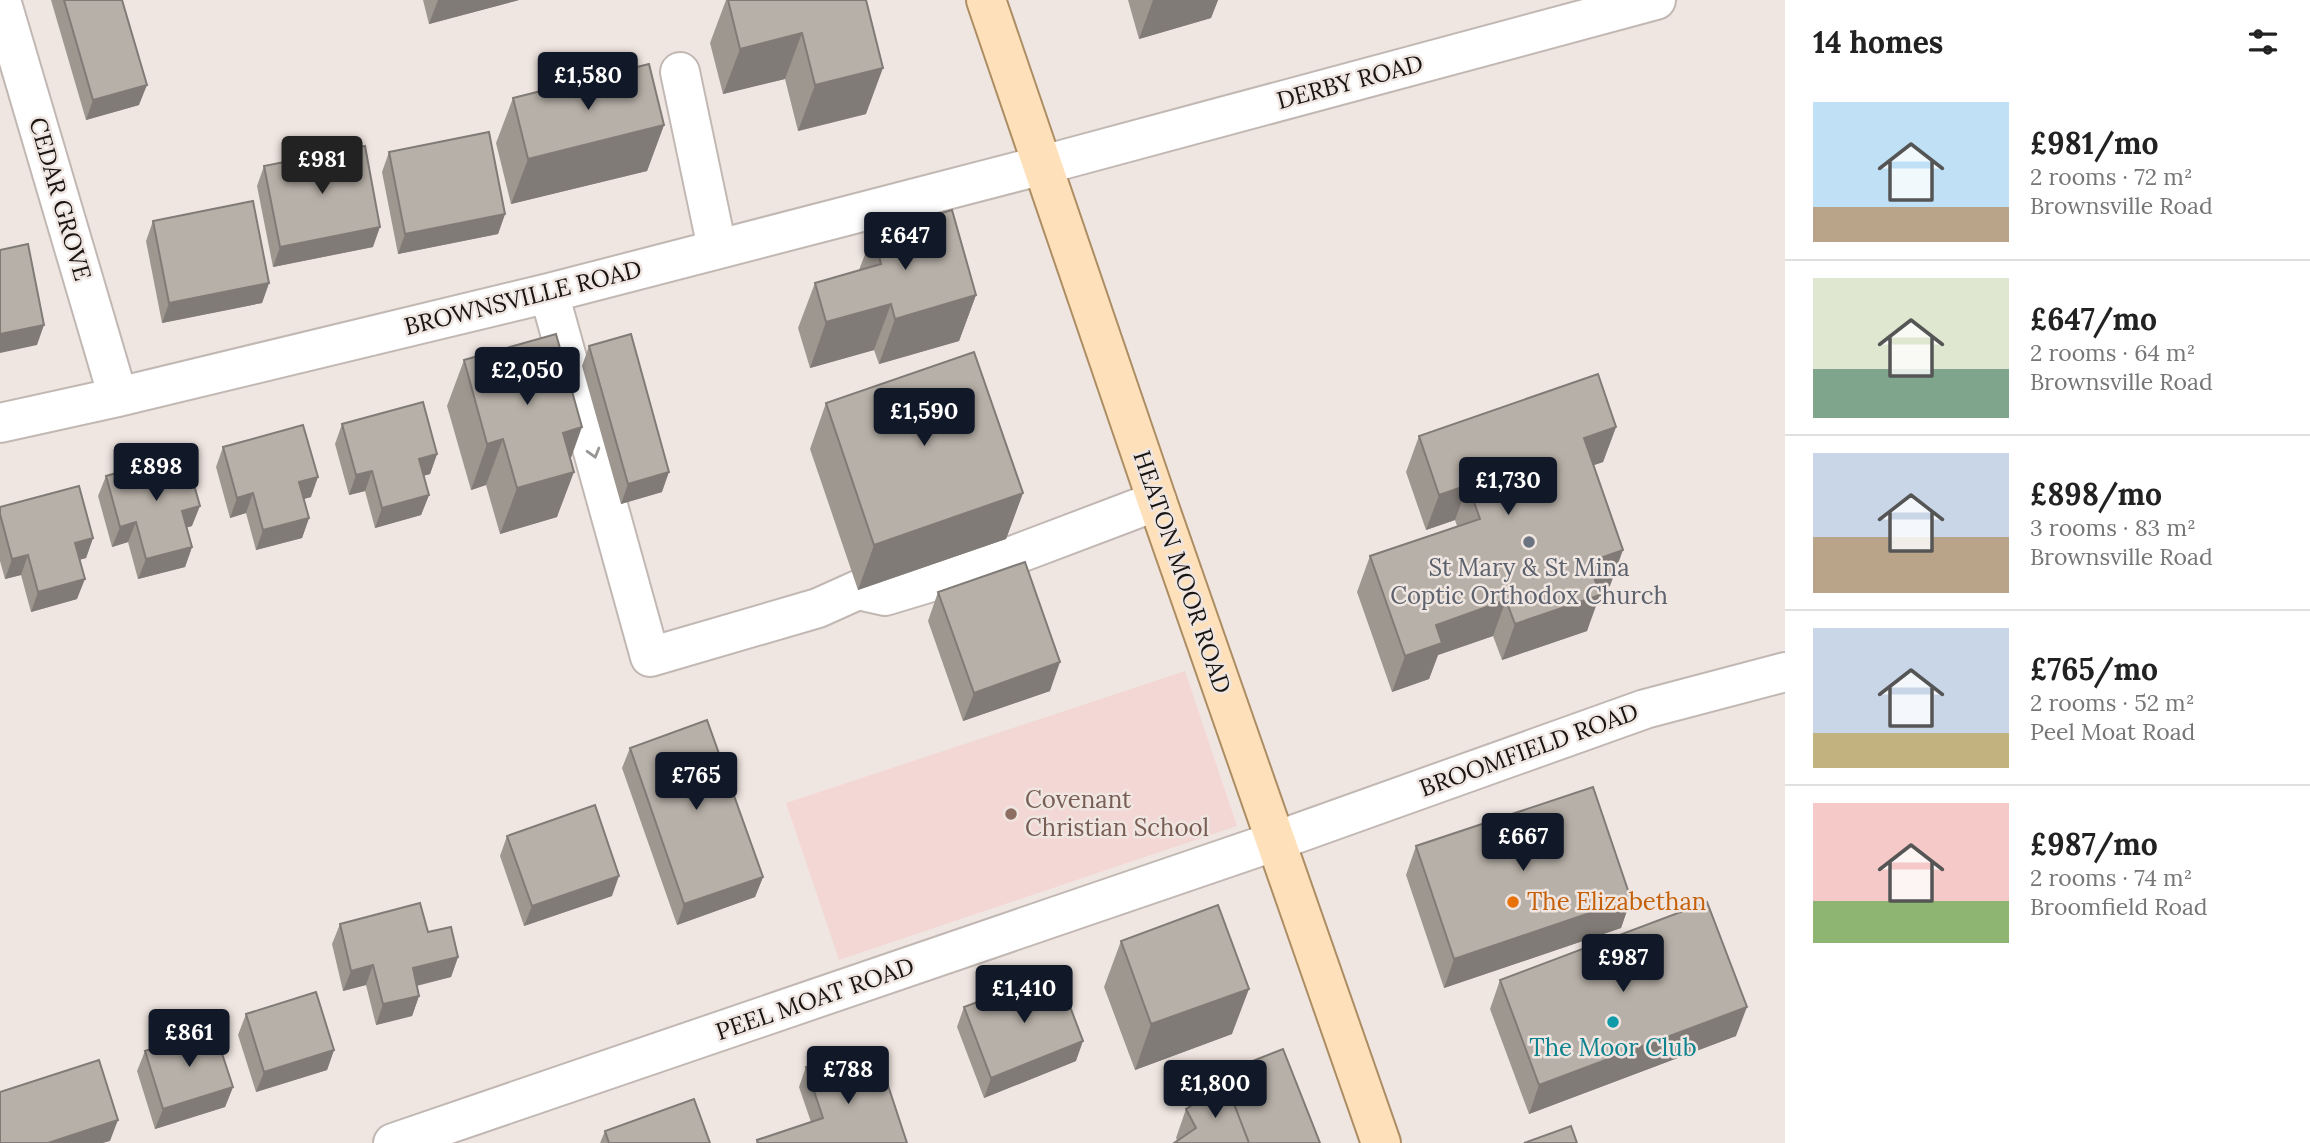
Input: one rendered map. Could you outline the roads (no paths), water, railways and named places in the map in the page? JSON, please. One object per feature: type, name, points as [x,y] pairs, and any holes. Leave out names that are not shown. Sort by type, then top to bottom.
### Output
[{"type":"main road","name":"HEATON MOOR ROAD","points":[[986,0],[1381,1143]]},
{"type":"street","name":"CEDAR GROVE","points":[[1,0],[118,397]]},
{"type":"street","name":"DERBY ROAD","points":[[1043,164],[1656,0]]},
{"type":"street","points":[[680,72],[717,248]]},
{"type":"street","name":"BROWNSVILLE ROAD","points":[[0,423],[549,293],[1043,164]]},
{"type":"street","points":[[549,293],[650,657],[818,608],[858,590],[885,596],[988,565],[1157,501]]},
{"type":"street","name":"BROOMFIELD ROAD","points":[[1276,841],[1644,709],[1785,672]]},
{"type":"street","name":"PEEL MOAT ROAD","points":[[393,1143],[1276,841]]},
{"type":"place","name":"St Mary & St Mina Coptic Orthodox Church","points":[[1529,542]]},
{"type":"place","name":"Covenant Christian School","points":[[1011,814]]},
{"type":"place","name":"The Elizabethan","points":[[1513,902]]},
{"type":"place","name":"The Moor Club","points":[[1613,1022]]}]
